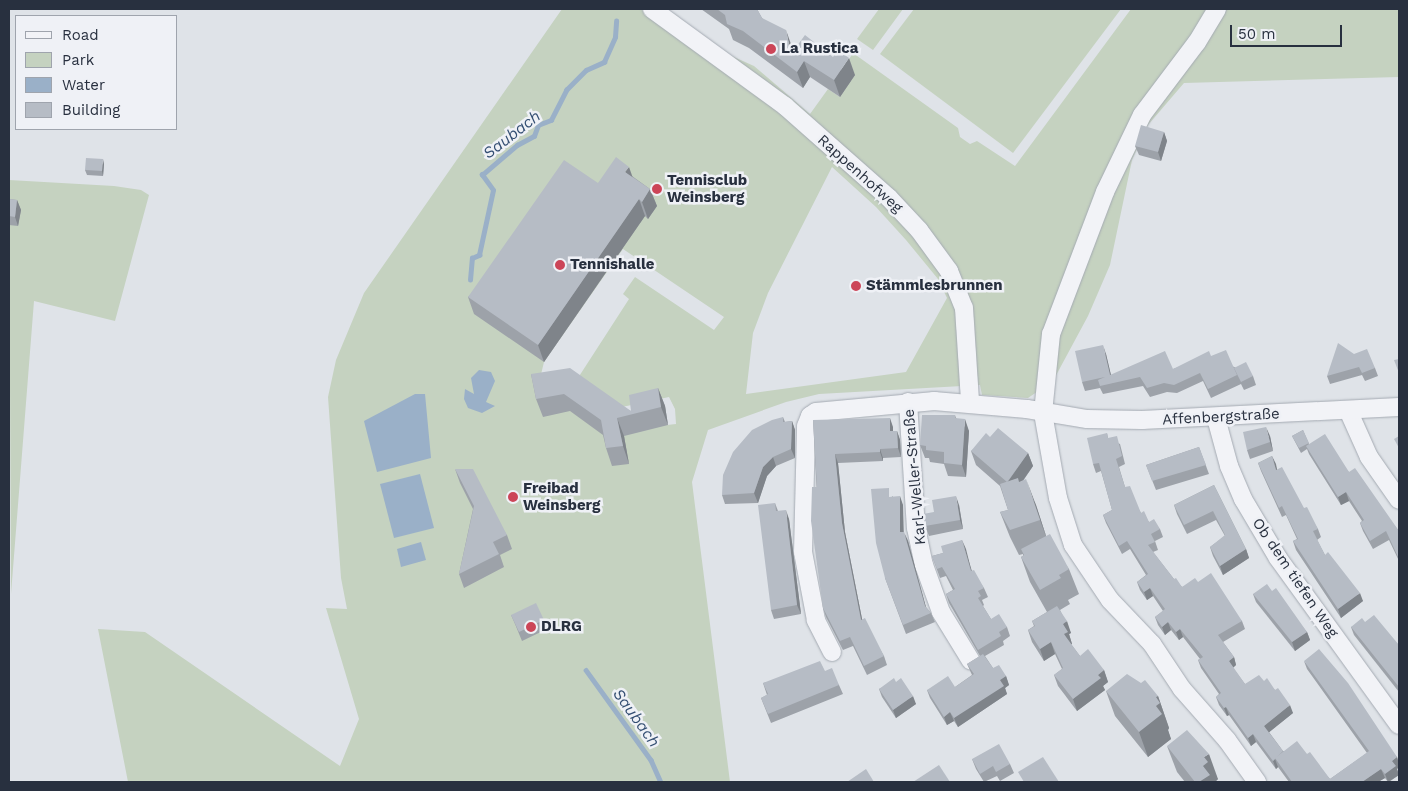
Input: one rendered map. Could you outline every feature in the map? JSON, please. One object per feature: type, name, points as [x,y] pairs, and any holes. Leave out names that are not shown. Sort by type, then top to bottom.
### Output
[{"type":"street","name":"Rappenhofweg","points":[[652,9],[784,106],[889,198],[919,230],[949,271],[964,308],[970,402]]},
{"type":"street","points":[[1217,9],[1197,42],[1142,115],[1126,146],[1081,250],[1051,334],[1043,413],[1058,498],[1073,544],[1110,600],[1152,644],[1202,714],[1242,760],[1257,782]]},
{"type":"street","name":"Affenbergstraße","points":[[832,652],[816,620],[803,552],[803,473],[806,466],[806,421],[816,412],[908,402],[970,402],[1087,419],[1216,418],[1399,407]]},
{"type":"street","name":"Karl-Weller-Straße","points":[[908,402],[916,528],[924,565],[941,612],[971,661]]},
{"type":"street","points":[[1348,410],[1368,457],[1399,500]]},
{"type":"street","name":"Ob dem tiefen Weg","points":[[1216,418],[1229,466],[1243,499],[1274,551],[1399,725]]},
{"type":"green space","points":[[562,9],[662,9],[725,53],[754,66],[810,114],[828,89],[840,97],[844,67],[853,53],[958,128],[960,137],[970,144],[977,141],[1015,166],[1131,9],[1399,9],[1399,77],[1184,83],[1148,125],[1132,160],[1110,265],[1088,316],[1053,381],[1028,398],[982,395],[980,385],[819,394],[786,402],[708,430],[692,482],[730,782],[128,782],[98,629],[145,632],[340,766],[359,719],[326,608],[347,609],[341,578],[328,397],[336,360],[364,293]],"holes":[[[832,167],[876,207],[906,240],[938,279],[947,298],[906,372],[746,394],[753,333],[768,293]],[[623,249],[724,317],[714,330],[635,277],[623,294],[629,299],[576,381],[622,407],[669,397],[675,409],[676,424],[667,425],[665,406],[621,417],[577,386],[537,391],[544,362]]]},
{"type":"green space","points":[[879,9],[903,9],[873,50],[857,39]]},
{"type":"green space","points":[[914,9],[1121,9],[1013,153],[880,54]]},
{"type":"green space","points":[[9,180],[114,186],[141,190],[149,195],[115,321],[34,301],[11,594]]},
{"type":"water","points":[[479,370],[491,372],[495,381],[486,402],[495,406],[482,413],[468,408],[464,399],[465,389],[474,394],[471,378]]},
{"type":"water","points":[[415,394],[425,394],[431,458],[377,472],[364,421]]},
{"type":"water","points":[[420,474],[434,528],[394,538],[380,484]]},
{"type":"water","points":[[421,542],[426,560],[401,567],[397,549]]},
{"type":"building","points":[[717,9],[757,9],[762,18],[786,30],[791,54],[805,35],[833,57],[838,50],[849,58],[834,80],[804,61],[797,72],[743,31],[727,24],[725,15]]},
{"type":"building","points":[[1141,125],[1164,132],[1158,152],[1135,146]]},
{"type":"building","name":"Tennishalle","points":[[616,157],[629,167],[625,172],[650,189],[642,202],[639,199],[538,345],[468,297],[564,160],[598,183]]},
{"type":"building","points":[[86,158],[103,159],[102,171],[85,170]]},
{"type":"building","points":[[9,199],[17,200],[15,217],[9,216]]},
{"type":"building","points":[[1338,343],[1354,354],[1367,349],[1375,368],[1362,373],[1359,367],[1327,376]]},
{"type":"building","points":[[1103,345],[1110,375],[1165,351],[1173,369],[1209,351],[1211,356],[1226,350],[1237,375],[1208,389],[1200,373],[1174,385],[1164,383],[1147,388],[1140,377],[1100,386],[1098,380],[1105,377],[1082,382],[1075,351]]},
{"type":"building","points":[[1399,359],[1399,373],[1394,360]]},
{"type":"building","points":[[1246,362],[1253,376],[1241,382],[1234,368]]},
{"type":"building","points":[[570,368],[631,411],[629,395],[658,388],[661,407],[617,418],[623,446],[606,448],[601,420],[564,394],[536,399],[531,374]]},
{"type":"building","points":[[922,415],[955,415],[955,418],[965,419],[962,465],[944,463],[944,452],[926,450],[926,446],[920,445]]},
{"type":"building","points":[[783,417],[783,422],[792,421],[791,449],[773,457],[763,467],[754,493],[722,495],[723,475],[733,452],[752,430]]},
{"type":"building","points":[[890,418],[890,431],[897,431],[898,448],[880,449],[880,452],[835,454],[842,523],[861,620],[865,618],[884,656],[864,666],[850,637],[840,641],[823,608],[811,521],[812,487],[817,487],[813,420]]},
{"type":"building","points":[[1266,427],[1270,442],[1247,450],[1243,432]]},
{"type":"building","points":[[998,428],[1028,453],[1007,482],[971,451],[986,433],[990,437]]},
{"type":"building","points":[[1303,430],[1309,443],[1299,448],[1292,436]]},
{"type":"building","points":[[1107,433],[1108,438],[1117,436],[1122,456],[1116,459],[1125,487],[1130,486],[1141,513],[1144,511],[1149,522],[1154,519],[1160,529],[1151,534],[1155,542],[1148,545],[1182,587],[1195,578],[1198,582],[1211,573],[1242,621],[1218,635],[1234,657],[1229,661],[1245,684],[1259,675],[1264,681],[1267,678],[1275,690],[1278,688],[1290,705],[1264,726],[1283,751],[1273,761],[1253,734],[1248,738],[1226,707],[1224,708],[1216,697],[1221,693],[1198,660],[1203,657],[1180,629],[1176,632],[1168,622],[1162,627],[1155,617],[1165,609],[1150,588],[1144,592],[1137,582],[1148,574],[1127,541],[1119,546],[1103,515],[1112,510],[1099,463],[1093,464],[1087,438]]},
{"type":"building","points":[[1325,434],[1349,472],[1355,468],[1399,531],[1399,559],[1386,531],[1370,541],[1360,523],[1364,520],[1346,492],[1338,497],[1306,446]]},
{"type":"building","points":[[1399,436],[1399,448],[1394,439]]},
{"type":"building","points":[[1199,447],[1206,465],[1152,481],[1146,465]]},
{"type":"building","points":[[1272,456],[1276,470],[1282,467],[1304,508],[1307,507],[1318,529],[1313,531],[1325,555],[1328,552],[1360,593],[1338,609],[1293,541],[1298,539],[1282,506],[1279,508],[1258,463]]},
{"type":"building","points":[[455,469],[473,469],[507,535],[493,542],[499,554],[459,574],[474,506]]},
{"type":"building","points":[[1018,478],[1019,482],[1026,479],[1040,520],[1010,530],[1000,512],[1008,510],[1000,484]]},
{"type":"building","points":[[1214,485],[1246,549],[1220,566],[1210,547],[1225,535],[1213,511],[1184,525],[1174,505]]},
{"type":"building","points":[[889,488],[889,497],[900,496],[900,532],[904,532],[925,606],[931,613],[903,625],[885,578],[876,543],[871,489]]},
{"type":"building","points":[[956,496],[960,520],[925,526],[923,514],[934,512],[932,500]]},
{"type":"building","points":[[775,503],[776,511],[786,510],[797,605],[771,610],[758,505]]},
{"type":"building","points":[[1050,534],[1069,569],[1059,575],[1061,578],[1040,590],[1021,557],[1024,555],[1021,549]]},
{"type":"building","points":[[962,540],[971,571],[974,570],[984,588],[978,591],[981,596],[978,598],[991,619],[999,614],[1007,627],[999,632],[1001,636],[978,650],[946,594],[955,589],[942,567],[937,569],[932,556],[943,553],[941,546]]},
{"type":"building","points":[[1267,584],[1272,591],[1276,588],[1307,632],[1292,642],[1253,594]]},
{"type":"building","points":[[536,603],[544,620],[519,632],[511,615]]},
{"type":"building","points":[[1057,606],[1067,621],[1063,624],[1068,632],[1064,634],[1080,656],[1088,649],[1104,670],[1098,675],[1101,678],[1073,699],[1054,675],[1063,668],[1051,642],[1040,649],[1028,630],[1035,626],[1032,621]]},
{"type":"building","points":[[1374,615],[1399,645],[1399,687],[1351,627],[1362,618],[1365,622]]},
{"type":"building","points":[[1319,649],[1348,683],[1397,757],[1392,761],[1396,766],[1385,774],[1381,769],[1362,782],[1292,782],[1275,758],[1297,741],[1307,754],[1310,752],[1330,779],[1369,751],[1304,661]]},
{"type":"building","points":[[983,654],[993,668],[999,665],[1006,676],[1000,680],[1004,686],[954,718],[950,712],[944,717],[927,690],[948,676],[955,687],[974,674],[967,664]]},
{"type":"building","points":[[820,661],[825,671],[832,668],[839,685],[768,714],[761,698],[768,694],[763,683]]},
{"type":"building","points":[[1127,674],[1141,683],[1145,680],[1158,696],[1156,697],[1160,703],[1156,706],[1162,714],[1139,732],[1106,691]]},
{"type":"building","points":[[894,678],[896,682],[901,678],[913,696],[893,710],[879,689]]},
{"type":"building","points":[[1187,730],[1209,754],[1204,757],[1208,762],[1203,766],[1210,775],[1199,782],[1195,782],[1167,746]]},
{"type":"building","points":[[999,744],[1010,764],[996,772],[993,766],[980,774],[972,759]]},
{"type":"building","points":[[1043,757],[1059,782],[1024,782],[1018,772]]},
{"type":"building","points":[[939,765],[950,782],[913,782]]},
{"type":"building","points":[[866,769],[874,782],[847,782]]},
{"type":"waterway","name":"Saubach","points":[[470,280],[472,258],[479,255],[493,190],[482,175],[517,145],[534,136],[538,125],[551,120],[566,90],[586,70],[604,62],[615,37],[616,21]]},
{"type":"waterway","name":"Saubach","points":[[586,670],[651,760],[661,782]]},
{"type":"place","name":"La Rustica","points":[[771,49]]},
{"type":"place","name":"Tennisclub Weinsberg","points":[[657,189]]},
{"type":"place","name":"Tennishalle","points":[[560,265]]},
{"type":"place","name":"Stämmlesbrunnen","points":[[856,286]]},
{"type":"place","name":"Freibad Weinsberg","points":[[513,497]]},
{"type":"place","name":"DLRG","points":[[531,627]]}]
